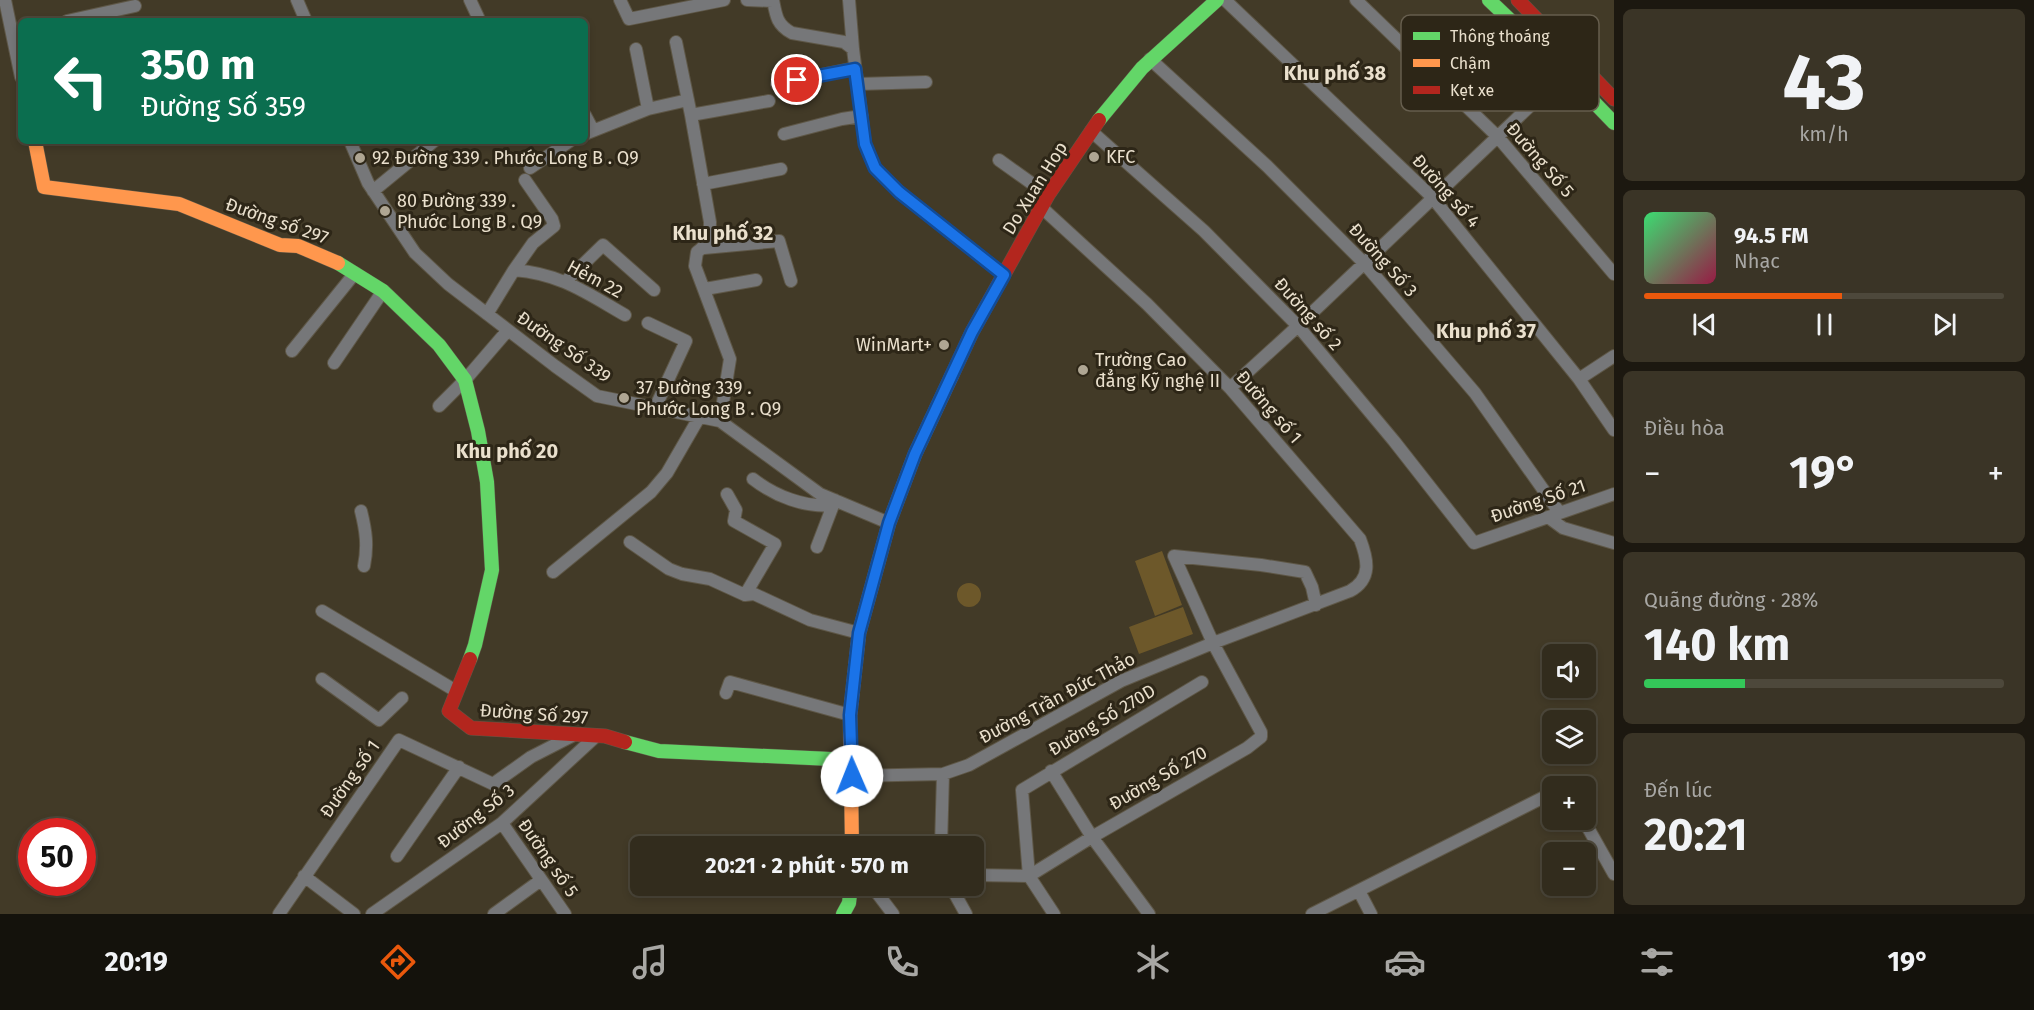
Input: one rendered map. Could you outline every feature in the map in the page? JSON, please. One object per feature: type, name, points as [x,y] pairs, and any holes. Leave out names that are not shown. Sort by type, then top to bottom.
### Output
[{"type":"street","points":[[5,0],[16,30],[18,49]]},
{"type":"street","points":[[297,0],[305,18]]},
{"type":"street","points":[[470,0],[478,17]]},
{"type":"street","points":[[620,0],[629,19],[724,0]]},
{"type":"street","points":[[747,0],[773,1],[779,24],[792,33],[844,42],[853,49]]},
{"type":"street","points":[[849,0],[865,144],[875,168],[899,192],[1004,275]]},
{"type":"street","name":"Do Xuan Hop","points":[[852,836],[850,715],[859,633],[889,523],[920,443],[972,332],[1048,195],[1100,118],[1150,59],[1217,0]]},
{"type":"street","name":"Đường số 4","points":[[1225,0],[1432,197],[1579,379],[1614,430]]},
{"type":"street","name":"Đường Số 5","points":[[1356,0],[1401,43]]},
{"type":"street","points":[[1489,0],[1505,15]]},
{"type":"street","points":[[1518,0],[1533,15]]},
{"type":"street","points":[[90,18],[138,2]]},
{"type":"street","points":[[675,42],[703,183],[710,236],[704,248]]},
{"type":"street","points":[[636,49],[648,109]]},
{"type":"street","name":"Đường Số 3","points":[[1150,59],[1267,166],[1364,263],[1475,393],[1553,514]]},
{"type":"street","points":[[777,84],[855,69]]},
{"type":"street","points":[[858,84],[926,82]]},
{"type":"street","points":[[1599,83],[1614,99]]},
{"type":"street","points":[[589,132],[648,109],[688,100]]},
{"type":"street","points":[[691,115],[769,101]]},
{"type":"street","points":[[1599,107],[1614,122]]},
{"type":"street","name":"Đường Số 5","points":[[1471,111],[1497,136],[1614,274]]},
{"type":"street","points":[[1230,388],[1523,111]]},
{"type":"street","points":[[784,134],[862,116]]},
{"type":"street","name":"Đường số 2","points":[[1091,131],[1204,231],[1298,326],[1394,441],[1474,543]]},
{"type":"street","name":"Đường số 297","points":[[36,144],[44,187],[179,204],[280,245],[298,246],[330,258],[383,291],[438,345],[465,381]]},
{"type":"street","name":"Đường Số 339","points":[[351,144],[373,191],[415,253],[448,284],[597,396],[720,421],[834,503],[889,523]]},
{"type":"street","points":[[373,191],[431,144]]},
{"type":"street","points":[[530,168],[566,144]]},
{"type":"street","points":[[999,160],[1048,195]]},
{"type":"street","points":[[703,183],[781,169]]},
{"type":"street","points":[[487,314],[533,243],[554,226],[552,219],[525,180]]},
{"type":"street","name":"Đường số 1","points":[[1041,207],[1148,304],[1230,388],[1360,540],[1367,556],[1366,572]]},
{"type":"street","points":[[720,421],[730,359],[695,266],[697,252],[704,248],[779,241],[791,281]]},
{"type":"street","points":[[566,281],[603,245],[654,290]]},
{"type":"street","name":"Hẻm 22","points":[[514,270],[535,272],[566,281],[625,315]]},
{"type":"street","points":[[292,351],[355,273]]},
{"type":"street","points":[[705,289],[756,280]]},
{"type":"street","points":[[334,363],[383,291]]},
{"type":"street","points":[[648,323],[686,341],[655,408]]},
{"type":"street","points":[[439,406],[465,381],[508,330]]},
{"type":"street","points":[[1579,379],[1614,356]]},
{"type":"street","name":"Đường Số 297","points":[[465,381],[478,431],[487,482],[492,570],[475,645],[449,711],[471,728],[605,736],[659,751],[852,760]]},
{"type":"street","points":[[553,572],[651,492],[667,473],[700,417]]},
{"type":"street","points":[[753,480],[801,503],[822,506],[834,503]]},
{"type":"street","points":[[727,494],[736,510],[734,521],[776,544],[745,595]]},
{"type":"street","name":"Đường Số 21","points":[[1474,543],[1614,494]]},
{"type":"street","points":[[817,547],[834,503]]},
{"type":"street","points":[[362,511],[368,546],[364,566]]},
{"type":"street","points":[[1553,514],[1563,528],[1614,543]]},
{"type":"street","points":[[630,542],[682,574],[710,579],[745,595],[754,594],[810,620],[859,633]]},
{"type":"street","points":[[1213,643],[1174,556],[1305,572],[1316,604]]},
{"type":"street","name":"Đường Trần Đức Thảo","points":[[852,776],[943,774],[969,765],[1121,681],[1360,585],[1366,572]]},
{"type":"street","points":[[322,611],[456,691]]},
{"type":"street","name":"Đường Số 270","points":[[1029,876],[1247,748],[1261,737],[1261,732],[1213,643]]},
{"type":"street","points":[[322,679],[379,720],[402,698]]},
{"type":"street","points":[[726,693],[730,682],[850,715]]},
{"type":"street","name":"Đường Số 270D","points":[[1029,876],[1022,790],[1202,682]]},
{"type":"street","name":"Đường số 1","points":[[279,914],[399,740],[493,784],[531,756],[574,734]]},
{"type":"street","name":"Đường Số 3","points":[[372,914],[502,823],[595,737]]},
{"type":"street","points":[[397,856],[459,767]]},
{"type":"street","points":[[1051,771],[1092,837],[1149,914]]},
{"type":"street","points":[[940,836],[943,774]]},
{"type":"street","points":[[1312,914],[1542,798]]},
{"type":"street","name":"Đường số 5","points":[[502,823],[565,914]]},
{"type":"street","points":[[1589,830],[1614,874]]},
{"type":"street","points":[[984,875],[1029,876],[1054,914]]},
{"type":"street","points":[[304,876],[354,914]]},
{"type":"street","points":[[494,914],[542,880]]},
{"type":"street","points":[[1359,891],[1371,914]]},
{"type":"street","points":[[843,914],[850,896]]},
{"type":"street","points":[[879,896],[893,914]]},
{"type":"street","points":[[956,896],[966,914]]},
{"type":"shaded area","points":[[1162,551],[1182,605],[1155,616],[1135,561]]},
{"type":"shaded area","points":[[969,583],[977,587],[981,595],[977,603],[969,607],[961,603],[957,595],[961,587]]},
{"type":"shaded area","points":[[1183,607],[1193,634],[1139,654],[1129,627]]},
{"type":"traffic: fast","points":[[1099,120],[1142,68],[1217,0]]},
{"type":"traffic: fast","points":[[1489,0],[1505,15]]},
{"type":"traffic: fast","points":[[1599,107],[1614,123]]},
{"type":"traffic: fast","points":[[338,263],[383,291],[439,345],[465,380],[478,431],[487,482],[492,570],[470,659]]},
{"type":"traffic: fast","points":[[625,742],[659,751],[852,760]]},
{"type":"traffic: fast","points":[[843,914],[850,896]]},
{"type":"traffic: slow","points":[[36,144],[44,187],[179,204],[280,245],[298,246],[338,263]]},
{"type":"traffic: slow","points":[[852,836],[850,715],[859,633],[889,523],[915,454],[952,375]]},
{"type":"traffic: jam","points":[[1518,0],[1533,15]]},
{"type":"traffic: jam","points":[[1599,84],[1614,99]]},
{"type":"traffic: jam","points":[[952,375],[972,332],[1048,195],[1099,120]]},
{"type":"traffic: jam","points":[[470,659],[449,711],[471,728],[605,736],[625,742]]},
{"type":"place","name":"KFC","points":[[1094,157]]},
{"type":"place","name":"92 Đường 339 . Phước Long B . Q9","points":[[360,158]]},
{"type":"place","name":"80 Đường 339 . Phước Long B . Q9","points":[[385,211]]},
{"type":"place","name":"WinMart+","points":[[944,345]]},
{"type":"place","name":"Trường Cao đẳng Kỹ nghệ II","points":[[1083,370]]},
{"type":"place","name":"37 Đường 339 . Phước Long B . Q9","points":[[624,398]]},
{"type":"district","name":"Khu phố 38","points":[[1335,73]]},
{"type":"district","name":"Khu phố 32","points":[[723,233]]},
{"type":"district","name":"Khu phố 37","points":[[1486,331]]},
{"type":"district","name":"Khu phố 20","points":[[507,451]]},
{"type":"route","points":[[797,80],[855,69],[865,144],[875,168],[899,192],[1004,275],[972,332],[915,454],[894,505],[859,633],[850,715],[852,776]]}]
